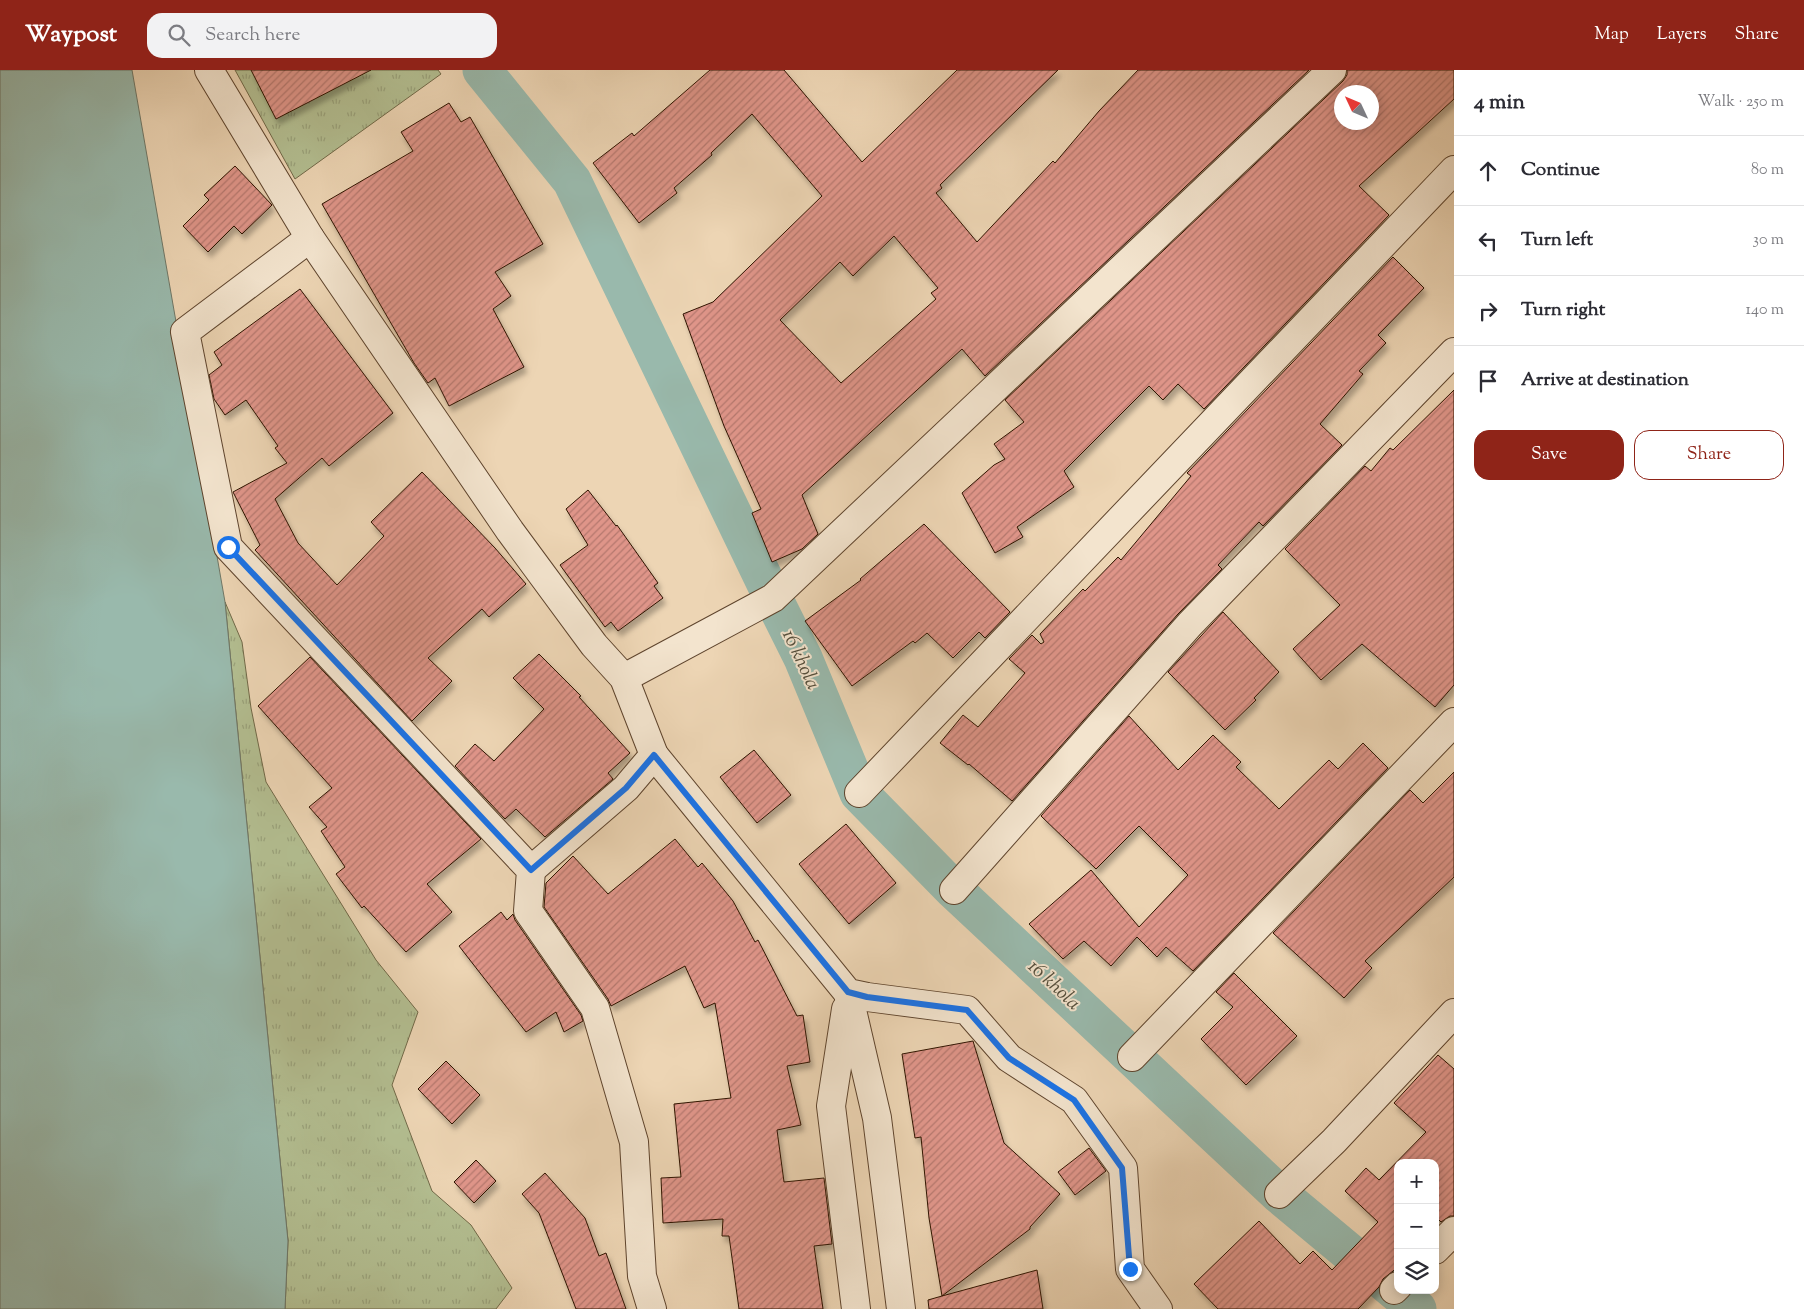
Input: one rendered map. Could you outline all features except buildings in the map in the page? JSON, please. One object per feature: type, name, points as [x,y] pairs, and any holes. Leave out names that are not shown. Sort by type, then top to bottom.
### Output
[{"type":"street","points":[[209,70],[310,238],[510,531],[594,645],[624,678],[654,755],[848,992],[876,1118],[901,1309]]},
{"type":"street","points":[[624,678],[773,598],[1332,70]]},
{"type":"street","points":[[859,793],[1454,170]]},
{"type":"street","points":[[310,238],[185,332],[228,547],[531,870]]},
{"type":"street","points":[[954,890],[1190,624],[1454,352]]},
{"type":"street","points":[[1132,1057],[1454,722]]},
{"type":"street","points":[[652,1309],[642,1276],[634,1142],[595,1008],[528,911],[531,870],[626,788],[654,755]]},
{"type":"street","points":[[848,992],[831,1106],[856,1309]]},
{"type":"street","points":[[848,992],[867,997],[967,1010],[1009,1058],[1074,1100],[1122,1168],[1130,1269],[1158,1309]]},
{"type":"street","points":[[1279,1194],[1334,1140],[1454,1014]]},
{"type":"street","points":[[1436,1249],[1454,1232]]},
{"type":"green space","points":[[235,70],[438,70],[441,74],[295,179]]},
{"type":"green space","points":[[225,602],[242,642],[251,708],[266,782],[376,960],[418,1012],[392,1085],[432,1191],[471,1225],[512,1288],[496,1309],[285,1309],[288,1241]]},
{"type":"shaded area","points":[[0,70],[132,70],[225,602],[288,1241],[285,1309],[0,1309]]},
{"type":"waterway","name":"16 khola","points":[[482,70],[572,181],[803,658],[859,793],[954,890],[1279,1194],[1417,1309]]},
{"type":"route","points":[[228,547],[531,870],[626,788],[654,755],[848,992],[867,997],[967,1010],[1009,1058],[1074,1100],[1122,1168],[1130,1269]]}]
